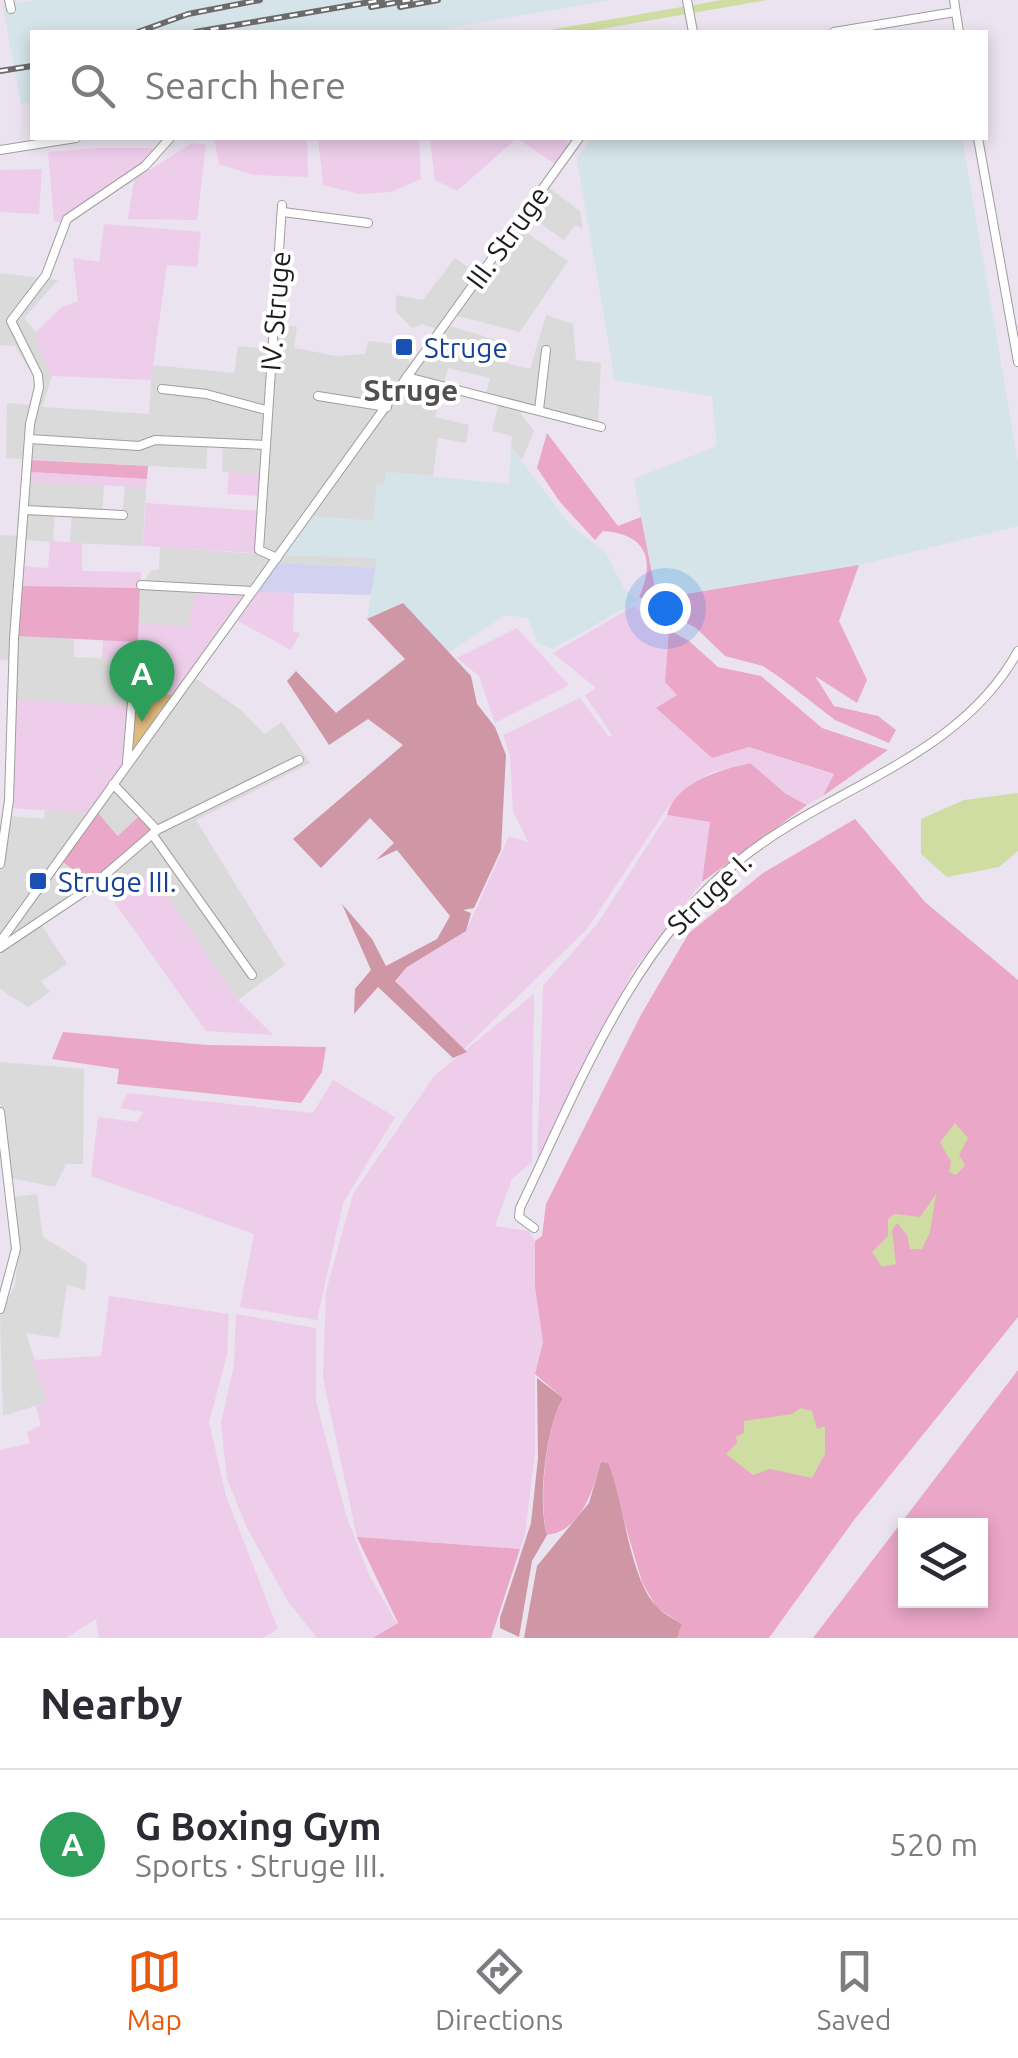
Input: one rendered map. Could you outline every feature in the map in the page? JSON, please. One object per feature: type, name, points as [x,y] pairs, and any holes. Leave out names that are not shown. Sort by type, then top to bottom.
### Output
[{"type":"street","points":[[687,0],[692,30]]},
{"type":"street","points":[[954,0],[959,30]]},
{"type":"street","points":[[846,30],[956,12]]},
{"type":"street","points":[[0,150],[63,140]]},
{"type":"street","points":[[11,320],[46,274],[67,219],[145,166],[168,140]]},
{"type":"street","name":"III. Struge","points":[[408,378],[577,140]]},
{"type":"street","points":[[978,140],[1018,362]]},
{"type":"street","name":"IV. Struge","points":[[277,558],[259,550],[282,208],[368,223]]},
{"type":"street","points":[[0,320],[11,320]]},
{"type":"street","points":[[0,864],[9,800],[14,638],[38,375],[11,320]]},
{"type":"street","points":[[538,410],[546,350]]},
{"type":"street","points":[[1,943],[408,378],[602,427]]},
{"type":"street","name":"IV. Struge","points":[[162,390],[206,394],[266,410]]},
{"type":"street","points":[[318,396],[388,406]]},
{"type":"street","points":[[30,438],[139,446],[149,440],[266,445]]},
{"type":"street","points":[[25,510],[123,515]]},
{"type":"street","points":[[141,585],[252,592]]},
{"type":"street","name":"Struge I.","points":[[534,1228],[519,1217],[520,1208],[624,1000],[670,928],[738,860],[957,727],[993,690],[1018,650]]},
{"type":"street","points":[[127,766],[133,690]]},
{"type":"street","points":[[1,943],[91,887],[154,832],[299,760]]},
{"type":"street","points":[[113,784],[154,832],[252,975]]},
{"type":"street","points":[[0,927],[1,943]]},
{"type":"street","points":[[0,1112],[16,1249],[10,1284],[0,1309]]},
{"type":"shaded area","points":[[36,0],[610,0],[438,30],[30,30],[30,102],[21,104],[3,6]]},
{"type":"shaded area","points":[[722,0],[767,0],[595,30],[550,30]]},
{"type":"shaded area","points":[[214,140],[307,140],[308,177],[254,175],[219,164]]},
{"type":"shaded area","points":[[318,140],[419,140],[421,179],[391,192],[359,194],[323,185]]},
{"type":"shaded area","points":[[430,140],[515,140],[457,191],[435,180]]},
{"type":"shaded area","points":[[520,140],[566,140],[570,149],[556,165]]},
{"type":"shaded area","points":[[590,140],[962,140],[1018,462],[1018,526],[859,565],[657,599],[634,479],[717,446],[712,396],[615,380],[577,159]]},
{"type":"shaded area","points":[[192,143],[206,145],[197,220],[128,219],[134,180]]},
{"type":"shaded area","points":[[152,148],[152,159],[61,223],[54,221],[48,152]]},
{"type":"shaded area","points":[[42,169],[39,214],[0,212],[0,170]]},
{"type":"shaded area","points":[[548,187],[580,211],[583,229],[575,225],[564,240],[527,214]]},
{"type":"shaded area","points":[[104,224],[201,232],[197,267],[167,265],[151,380],[52,376],[37,345],[36,332],[62,307],[78,301],[73,258],[99,262]]},
{"type":"shaded area","points":[[518,227],[568,261],[520,332],[450,314],[437,329],[422,324],[412,328],[396,312],[396,295],[423,300],[455,258],[482,277]]},
{"type":"shaded area","points":[[0,273],[58,280],[24,318],[36,332],[52,376],[42,407],[149,414],[152,365],[234,373],[238,346],[269,349],[272,323],[297,327],[294,348],[337,356],[365,354],[368,341],[393,344],[416,369],[450,326],[500,341],[496,361],[530,369],[546,315],[573,324],[576,360],[601,363],[598,422],[523,401],[521,414],[534,431],[522,460],[511,447],[512,436],[492,431],[500,397],[486,393],[490,378],[448,368],[435,417],[469,425],[466,443],[438,438],[433,476],[386,472],[384,485],[377,485],[374,521],[301,516],[248,589],[194,612],[188,627],[139,623],[140,588],[152,570],[159,570],[160,547],[261,554],[261,475],[222,472],[223,442],[208,440],[206,469],[6,458],[7,403],[29,405],[37,382],[15,346],[0,345]]},
{"type":"shaded area","points":[[547,433],[618,526],[641,517],[657,599],[859,565],[839,621],[867,680],[857,703],[815,676],[834,706],[878,716],[896,730],[889,743],[835,720],[763,666],[725,656],[696,628],[639,597],[647,571],[644,551],[638,543],[618,533],[603,531],[595,540],[560,502],[537,468]]},
{"type":"shaded area","points":[[511,447],[569,524],[605,552],[625,590],[639,600],[552,649],[538,643],[528,618],[505,615],[448,653],[403,603],[367,619],[377,558],[284,555],[311,516],[373,521],[377,484],[384,485],[386,472],[509,484]]},
{"type":"shaded area","points":[[31,460],[148,466],[147,479],[31,472]]},
{"type":"shaded area","points":[[31,472],[147,479],[146,487],[30,482]]},
{"type":"shaded area","points":[[229,472],[262,475],[260,496],[227,494]]},
{"type":"shaded area","points":[[30,482],[104,485],[102,517],[122,517],[125,486],[146,487],[143,546],[70,543],[72,510],[55,510],[53,542],[25,540]]},
{"type":"shaded area","points":[[146,503],[260,511],[257,553],[143,546]]},
{"type":"shaded area","points":[[0,535],[20,536],[12,635],[74,639],[74,657],[137,660],[130,707],[14,699],[15,661],[0,660]]},
{"type":"shaded area","points":[[50,541],[82,543],[82,571],[141,572],[140,588],[22,586],[23,566],[48,568]]},
{"type":"shaded area","points":[[284,555],[378,558],[376,568],[278,563]]},
{"type":"shaded area","points":[[278,563],[376,568],[371,595],[258,592]]},
{"type":"shaded area","points":[[22,586],[140,588],[138,642],[17,636]]},
{"type":"shaded area","points":[[196,590],[244,594],[173,695],[134,693],[137,660],[102,658],[103,640],[138,642],[139,623],[188,627]]},
{"type":"shaded area","points":[[258,592],[294,593],[293,632],[300,633],[291,650],[238,621]]},
{"type":"shaded area","points":[[403,603],[471,676],[477,704],[495,727],[506,755],[501,850],[474,908],[463,910],[471,913],[466,931],[407,967],[395,981],[467,1052],[453,1058],[378,987],[354,1014],[355,989],[371,970],[342,904],[372,939],[386,966],[437,939],[450,916],[397,850],[376,860],[394,843],[370,818],[321,868],[293,839],[403,745],[368,719],[329,745],[287,681],[296,671],[336,713],[405,659],[367,619]]},
{"type":"shaded area","points":[[634,606],[669,630],[665,682],[677,695],[657,709],[712,758],[749,747],[835,775],[823,796],[807,805],[786,794],[750,763],[710,773],[670,804],[587,929],[464,1049],[395,981],[407,967],[466,931],[509,836],[528,842],[513,811],[510,756],[503,735],[580,698],[609,737],[612,735],[585,695],[596,688],[553,653]]},
{"type":"shaded area","points":[[517,628],[569,685],[495,723],[479,676],[457,658]]},
{"type":"shaded area","points":[[669,630],[689,641],[718,667],[761,676],[822,728],[888,750],[823,796],[834,774],[749,747],[712,758],[656,708],[677,695],[665,682]]},
{"type":"shaded area","points":[[195,678],[241,710],[264,734],[282,722],[310,763],[196,820],[285,965],[238,1000],[151,873],[130,888],[116,868],[163,829],[145,809],[119,836],[98,813]]},
{"type":"shaded area","points":[[134,693],[173,695],[132,751],[129,750]]},
{"type":"shaded area","points":[[14,699],[130,707],[125,762],[87,813],[11,808]]},
{"type":"shaded area","points":[[750,763],[786,794],[807,805],[702,882],[710,822],[667,815],[689,786]]},
{"type":"shaded area","points":[[1018,793],[1018,851],[999,867],[947,877],[921,854],[921,819],[964,800]]},
{"type":"shaded area","points":[[45,810],[87,813],[57,857],[91,884],[39,921],[67,964],[41,981],[50,992],[28,1007],[0,989],[0,848],[6,847],[10,816],[44,819]]},
{"type":"shaded area","points":[[98,813],[118,836],[138,817],[151,831],[91,884],[62,861]]},
{"type":"shaded area","points":[[667,815],[710,822],[702,882],[632,972],[537,1165],[543,986],[598,923]]},
{"type":"shaded area","points":[[855,819],[925,902],[1018,980],[1018,1317],[854,1520],[769,1638],[677,1638],[682,1624],[656,1607],[642,1582],[607,1463],[601,1462],[577,1518],[559,1532],[547,1535],[543,1503],[545,1465],[552,1427],[563,1398],[535,1374],[543,1342],[535,1287],[535,1241],[542,1236],[546,1204],[642,1013],[689,933],[763,873]]},
{"type":"shaded area","points":[[116,868],[130,887],[151,873],[238,1000],[273,1035],[206,1031],[100,882]]},
{"type":"shaded area","points":[[534,994],[532,1162],[512,1179],[495,1226],[529,1231],[535,1241],[535,1287],[543,1342],[535,1374],[535,1452],[525,1535],[520,1549],[357,1537],[323,1378],[326,1291],[353,1194],[434,1076]]},
{"type":"shaded area","points":[[63,1032],[207,1045],[326,1047],[322,1072],[301,1103],[117,1084],[119,1069],[52,1059]]},
{"type":"shaded area","points":[[0,1062],[84,1069],[83,1164],[66,1164],[55,1187],[11,1178],[0,1101]]},
{"type":"shaded area","points":[[333,1080],[395,1117],[343,1203],[317,1320],[240,1307],[254,1234],[91,1176],[98,1117],[137,1122],[143,1112],[120,1108],[127,1093],[313,1113]]},
{"type":"shaded area","points":[[955,1123],[968,1138],[959,1155],[965,1165],[956,1175],[949,1172],[951,1162],[940,1142]]},
{"type":"shaded area","points":[[37,1194],[43,1237],[87,1264],[85,1290],[67,1285],[59,1338],[26,1333],[48,1402],[3,1416],[0,1316],[15,1285],[20,1245],[14,1197]]},
{"type":"shaded area","points":[[936,1194],[930,1232],[922,1249],[910,1249],[907,1235],[897,1223],[892,1230],[896,1264],[882,1267],[872,1252],[888,1236],[888,1219],[894,1214],[920,1217]]},
{"type":"shaded area","points":[[109,1296],[229,1314],[227,1355],[209,1422],[226,1496],[278,1629],[263,1638],[99,1638],[96,1619],[66,1638],[0,1638],[0,1450],[30,1443],[27,1432],[41,1425],[36,1406],[47,1402],[32,1360],[101,1356]]},
{"type":"shaded area","points":[[236,1314],[316,1328],[316,1401],[346,1515],[369,1575],[399,1627],[373,1638],[317,1638],[287,1600],[246,1526],[227,1479],[221,1423],[234,1365]]},
{"type":"shaded area","points":[[1018,1370],[1018,1638],[813,1638],[898,1527],[898,1608],[988,1608],[988,1518],[905,1518]]},
{"type":"shaded area","points":[[537,1378],[563,1398],[552,1427],[545,1465],[543,1504],[547,1535],[532,1561],[519,1637],[500,1628],[500,1618],[531,1523],[538,1458]]},
{"type":"shaded area","points":[[801,1408],[812,1411],[817,1429],[825,1426],[825,1454],[812,1478],[770,1469],[753,1475],[726,1454],[737,1443],[736,1437],[744,1433],[744,1421],[792,1414]]},
{"type":"shaded area","points":[[601,1462],[608,1463],[614,1479],[639,1576],[656,1606],[682,1624],[677,1638],[524,1638],[537,1566],[589,1503]]},
{"type":"shaded area","points":[[357,1537],[520,1549],[491,1638],[373,1638],[398,1623]]},
{"type":"railway","points":[[144,30],[188,14],[260,0]]},
{"type":"railway","points":[[207,30],[382,0]]},
{"type":"railway","points":[[371,7],[410,0]]},
{"type":"railway","points":[[400,7],[438,0]]},
{"type":"railway","points":[[0,71],[30,66]]},
{"type":"place","name":"Struge","points":[[404,347]]},
{"type":"place","name":"G Boxing Gym","points":[[142,722]]},
{"type":"place","name":"Struge III.","points":[[38,881]]},
{"type":"district","name":"Struge","points":[[411,390]]}]
